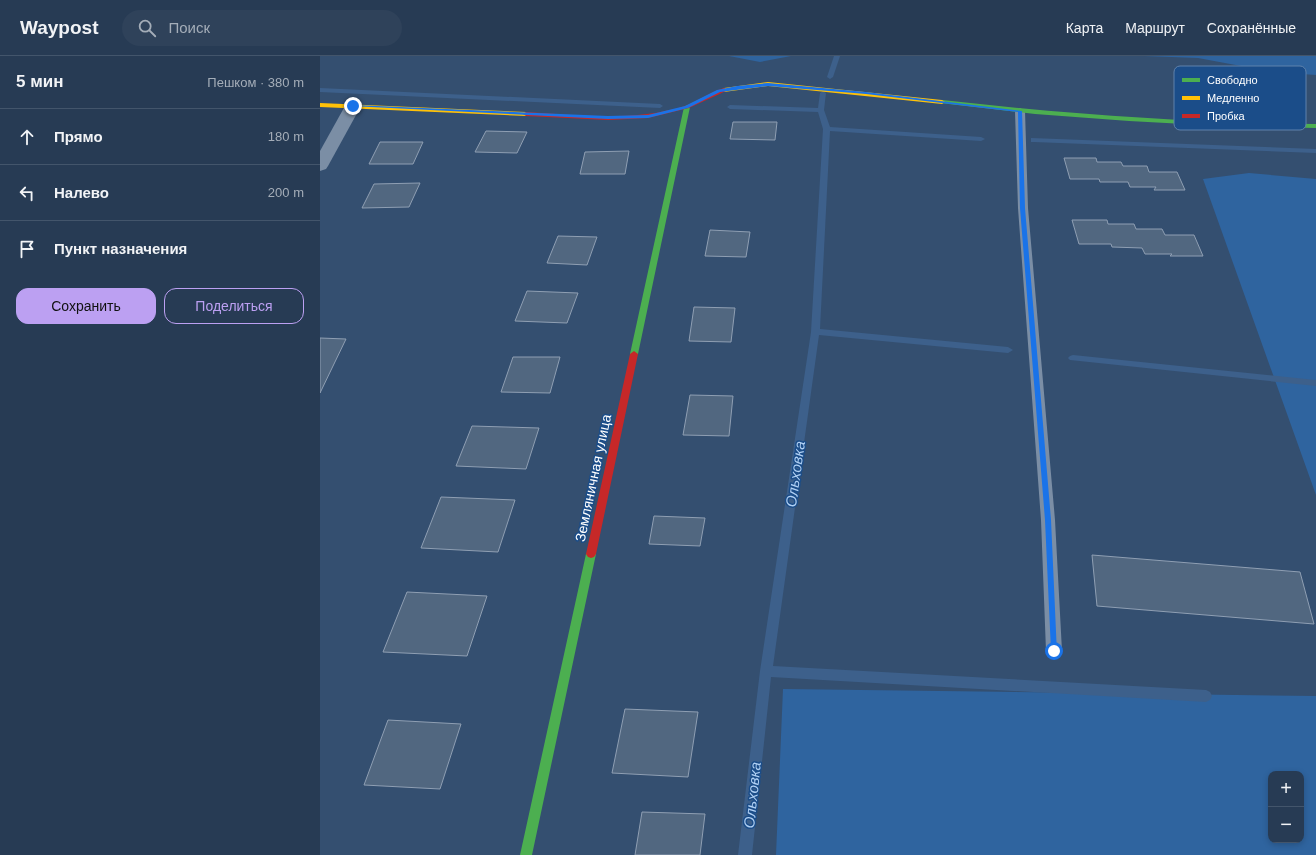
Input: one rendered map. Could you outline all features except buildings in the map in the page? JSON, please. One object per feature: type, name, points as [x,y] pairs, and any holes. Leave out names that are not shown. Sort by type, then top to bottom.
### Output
[{"type":"street","points":[[320,105],[608,118],[648,116],[687,107],[719,91],[737,87],[768,84],[866,93],[1020,111],[1174,121]]},
{"type":"street","points":[[320,166],[353,106]]},
{"type":"street","name":"Земляничная улица","points":[[526,855],[687,107]]},
{"type":"lane","points":[[1020,111],[1023,208],[1048,520],[1054,651]]},
{"type":"shaded area","points":[[729,56],[791,56],[760,62]]},
{"type":"shaded area","points":[[1144,56],[1316,56],[1316,75],[1306,74],[1306,66],[1241,66],[1198,58]]},
{"type":"shaded area","points":[[1249,173],[1316,179],[1316,495],[1203,179]]},
{"type":"shaded area","points":[[783,689],[1316,696],[1316,855],[776,855]]},
{"type":"waterway","name":"Ольховка","points":[[830,77],[837,56]]},
{"type":"waterway","points":[[320,90],[660,106]]},
{"type":"waterway","name":"Ольховка","points":[[821,110],[823,93]]},
{"type":"waterway","points":[[730,107],[821,110]]},
{"type":"waterway","name":"Ольховка","points":[[821,110],[827,129]]},
{"type":"waterway","name":"Ольховка","points":[[815,332],[827,129]]},
{"type":"waterway","points":[[827,129],[981,139]]},
{"type":"waterway","points":[[1034,140],[1316,151]]},
{"type":"waterway","name":"Ольховка","points":[[766,671],[815,332]]},
{"type":"waterway","points":[[815,332],[1008,350]]},
{"type":"waterway","points":[[1073,358],[1316,383]]},
{"type":"waterway","name":"Ольховка","points":[[745,855],[766,671]]},
{"type":"waterway","points":[[766,671],[1206,696]]},
{"type":"traffic: fast","points":[[942,102],[1035,112],[1174,122]]},
{"type":"traffic: fast","points":[[634,354],[687,107]]},
{"type":"traffic: fast","points":[[1306,126],[1316,126]]},
{"type":"traffic: fast","points":[[526,855],[591,554]]},
{"type":"traffic: slow","points":[[724,90],[768,84],[942,102]]},
{"type":"traffic: slow","points":[[320,105],[526,114]]},
{"type":"traffic: jam","points":[[526,114],[608,118],[648,116],[687,107],[724,90]]},
{"type":"traffic: jam","points":[[591,554],[634,354]]},
{"type":"route","points":[[353,106],[608,118],[648,116],[687,107],[719,91],[737,87],[768,84],[866,93],[1020,111],[1023,208],[1048,520],[1054,651]]}]
